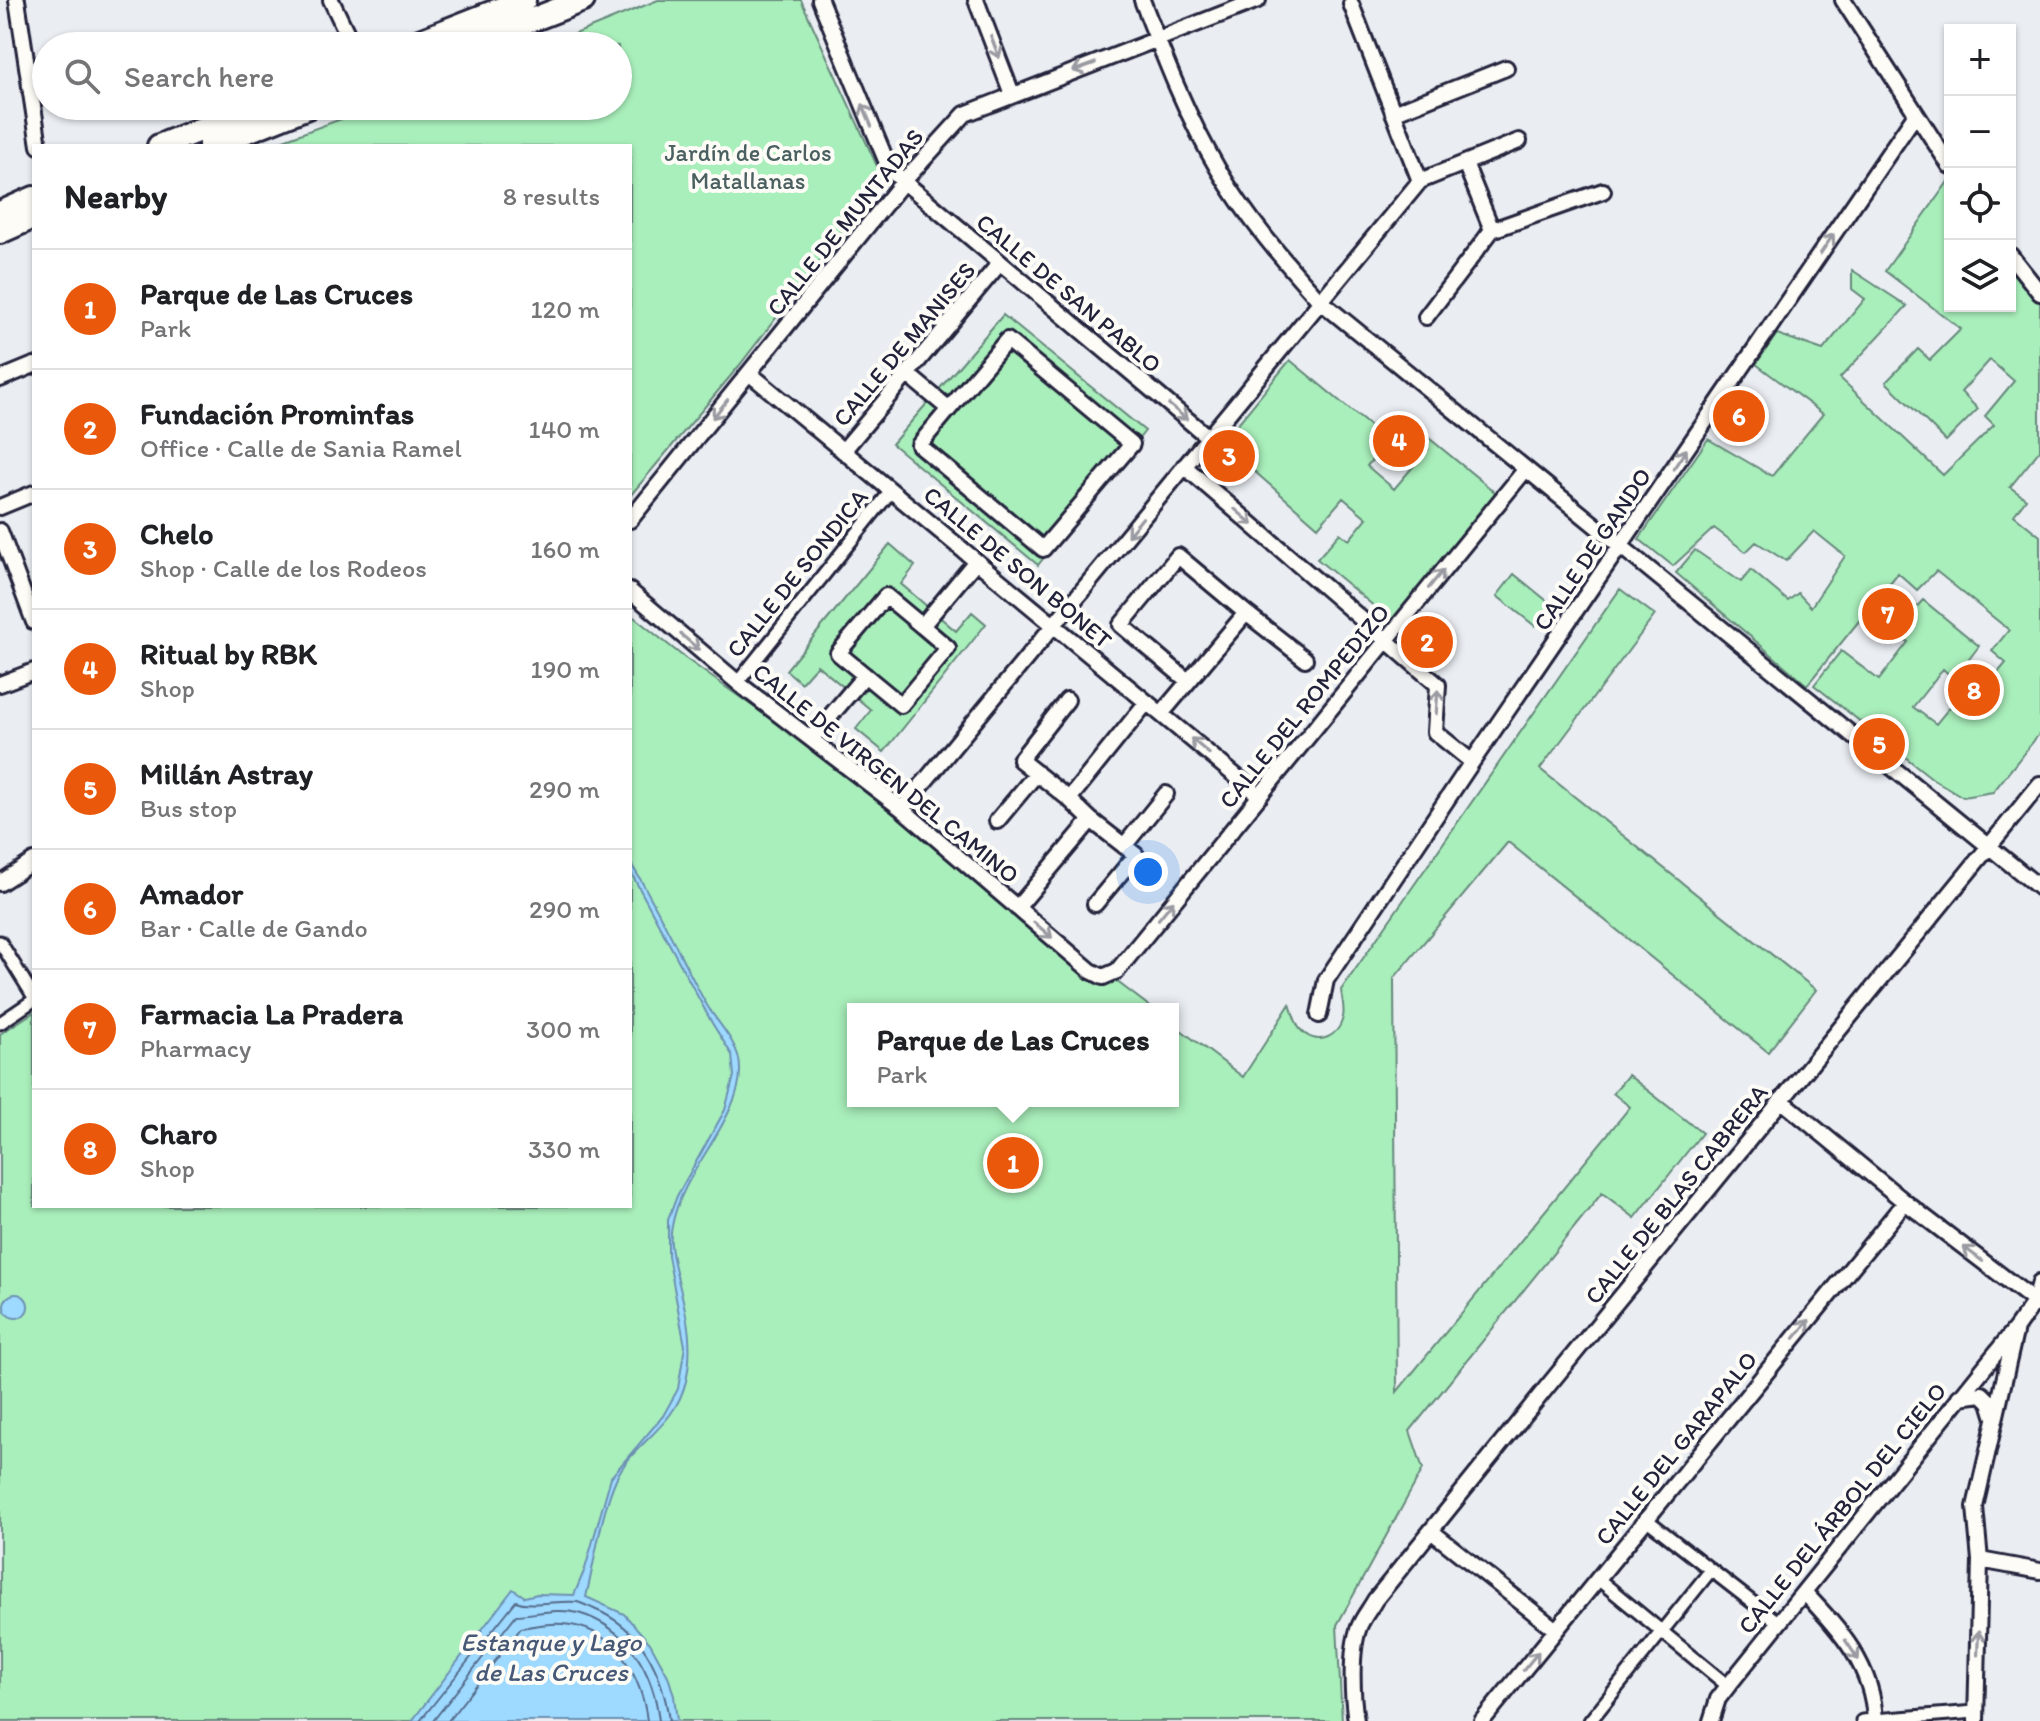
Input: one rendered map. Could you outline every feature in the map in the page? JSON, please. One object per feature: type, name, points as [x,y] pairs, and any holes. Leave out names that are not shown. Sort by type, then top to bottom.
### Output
[{"type":"main road","points":[[443,32],[524,0]]},
{"type":"main road","points":[[501,32],[583,0]]},
{"type":"main road","points":[[164,144],[224,120]]},
{"type":"main road","points":[[215,144],[275,120]]},
{"type":"main road","points":[[0,213],[32,199]]},
{"type":"main road","points":[[0,232],[32,218]]},
{"type":"street","points":[[17,0],[32,100]]},
{"type":"street","points":[[331,0],[346,32]]},
{"type":"street","name":"CALLE DE SAN PABLO","points":[[820,0],[890,170],[1208,437]]},
{"type":"street","points":[[976,0],[1012,94]]},
{"type":"street","points":[[1142,0],[1188,109],[1224,179],[1251,219],[1320,301],[2040,888]]},
{"type":"street","name":"CALLE DE MUNTADAS","points":[[632,518],[903,182],[965,114],[1258,0]]},
{"type":"street","points":[[1843,0],[1944,157]]},
{"type":"street","points":[[1351,4],[1420,181]]},
{"type":"street","points":[[1393,113],[1506,68]]},
{"type":"street","name":"CALLE DE GANDO","points":[[1319,1015],[1326,980],[1915,115]]},
{"type":"street","points":[[35,120],[39,144]]},
{"type":"street","points":[[902,809],[1420,181],[1519,141]]},
{"type":"street","points":[[1465,163],[1492,230]]},
{"type":"street","points":[[1426,317],[1492,230],[1603,191]]},
{"type":"street","points":[[2016,263],[2040,293]]},
{"type":"street","name":"CALLE DE MANISES","points":[[843,451],[999,264]]},
{"type":"street","points":[[1007,340],[1132,444],[1043,549],[919,445],[949,409],[1007,340]]},
{"type":"street","points":[[0,379],[32,366]]},
{"type":"street","name":"CALLE DE SON BONET","points":[[749,373],[1260,796]]},
{"type":"street","points":[[907,374],[949,409]]},
{"type":"street","points":[[1184,466],[1438,685],[1435,732],[1472,762]]},
{"type":"street","name":"CALLE DEL ROMPEDIZO","points":[[1117,971],[1526,469]]},
{"type":"street","name":"CALLE DE SONDICA","points":[[738,682],[891,491]]},
{"type":"street","points":[[0,507],[32,494]]},
{"type":"street","points":[[0,531],[32,617]]},
{"type":"street","points":[[1188,681],[1121,625],[1178,556],[1305,659]]},
{"type":"street","points":[[922,626],[976,561]]},
{"type":"street","name":"CALLE DE VIRGEN DEL CAMINO","points":[[632,593],[738,682],[902,809],[1098,976],[1109,976],[1117,971]]},
{"type":"street","points":[[886,596],[922,626],[948,648],[901,705],[838,653],[886,596]]},
{"type":"street","points":[[1161,714],[1246,613]]},
{"type":"street","points":[[0,684],[32,672]]},
{"type":"street","points":[[811,739],[865,675]]},
{"type":"street","points":[[1067,700],[1020,760],[1136,855],[1095,904]]},
{"type":"street","points":[[1069,799],[1147,702]]},
{"type":"street","points":[[997,821],[1037,773]]},
{"type":"street","name":"CALLE DE BLAS CABRERA","points":[[1356,1721],[1353,1690],[1356,1638],[1375,1600],[2040,784]]},
{"type":"street","points":[[1124,846],[1166,794]]},
{"type":"street","points":[[1017,908],[1091,820]]},
{"type":"street","points":[[0,883],[32,862]]},
{"type":"street","points":[[0,942],[32,996]]},
{"type":"street","points":[[0,1023],[32,1000]]},
{"type":"street","points":[[1781,1100],[1905,1202],[2037,1303],[2040,1282]]},
{"type":"street","name":"CALLE DEL GARAPALO","points":[[1482,1721],[1905,1202]]},
{"type":"street","name":"CALLE DEL ÁRBOL DEL CIELO","points":[[1711,1721],[1718,1699],[1728,1686],[2037,1303]]},
{"type":"street","points":[[1804,1592],[1835,1624],[1860,1662],[1874,1695],[1871,1721],[1975,1716],[1980,1560],[1975,1507],[2016,1328]]},
{"type":"street","points":[[1959,1397],[1982,1394],[1990,1402],[1994,1415]]},
{"type":"street","points":[[1646,1519],[1779,1623]]},
{"type":"street","points":[[1431,1531],[1556,1630]]},
{"type":"street","points":[[1980,1560],[2040,1571]]},
{"type":"street","points":[[1590,1721],[1711,1570]]},
{"type":"street","points":[[1598,1579],[1728,1686]]},
{"type":"green space","name":"Jardín de Carlos Matallanas","points":[[658,0],[801,0],[883,179],[739,366],[632,494],[632,144],[272,144],[338,120],[632,120],[632,32],[580,32]]},
{"type":"green space","points":[[1944,187],[1944,312],[2016,312],[2016,262],[2040,292],[2040,450],[2010,487],[2026,499],[2014,515],[2040,536],[2040,733],[1993,792],[1963,797],[1933,779],[1814,685],[1841,651],[1879,680],[1908,642],[1895,631],[1923,600],[1979,646],[1954,679],[1943,669],[1913,707],[1936,724],[1963,691],[1974,701],[2006,663],[1992,651],[2009,630],[1936,571],[1917,590],[1898,573],[1807,685],[1676,573],[1695,550],[1741,582],[1751,570],[1788,601],[1798,593],[1811,607],[1845,556],[1814,531],[1786,561],[1756,542],[1746,552],[1714,528],[1673,566],[1639,539],[1708,439],[1772,476],[1823,414],[1756,364],[1777,334],[1823,350],[1865,299],[1852,289],[1852,270],[1907,306],[1840,378],[1943,475],[1994,425],[1985,416],[2014,381],[1990,360],[1961,392],[1978,409],[1946,441],[1886,382],[1918,349],[1930,360],[1961,329],[1885,271]]},
{"type":"green space","points":[[1003,315],[1145,431],[1038,565],[892,444]]},
{"type":"green space","points":[[1290,360],[1388,441],[1367,466],[1394,489],[1428,449],[1397,423],[1402,416],[1502,498],[1398,626],[1317,559],[1340,533],[1349,540],[1367,518],[1343,498],[1318,527],[1222,443]]},
{"type":"green space","points":[[890,544],[915,566],[901,584],[956,631],[972,612],[986,624],[884,752],[856,729],[871,710],[817,665],[801,683],[786,670]]},
{"type":"green space","points":[[1514,574],[1552,605],[1535,626],[1497,596]]},
{"type":"green space","points":[[1620,589],[1655,615],[1540,769],[1816,990],[1768,1052],[1508,842],[1394,978],[1397,1392],[1630,1107],[1613,1093],[1628,1075],[1702,1133],[1635,1218],[1602,1193],[1410,1431],[1423,1469],[1337,1625],[1342,1721],[0,1721],[0,1034],[32,1013],[32,1208],[632,1208],[632,616],[1145,1003],[847,1003],[847,1107],[1179,1107],[1179,1029],[1243,1077],[1290,1004],[1297,1024],[1306,1035],[1319,1039],[1336,1031],[1344,1014],[1341,990]]},
{"type":"water","name":"Estanque y Lago de Las Cruces","points":[[632,866],[705,1002],[733,1044],[740,1065],[739,1083],[733,1101],[682,1194],[672,1226],[672,1253],[688,1330],[686,1381],[673,1411],[623,1466],[616,1479],[602,1522],[586,1597],[624,1614],[650,1643],[668,1676],[677,1721],[412,1721],[513,1589],[525,1597],[537,1594],[574,1595],[585,1569],[611,1477],[663,1416],[678,1389],[685,1346],[668,1256],[668,1220],[677,1196],[725,1110],[734,1076],[732,1055],[632,875]]},
{"type":"water","points":[[16,1294],[25,1297],[28,1306],[25,1315],[16,1318],[7,1315],[4,1306],[7,1297]]},
{"type":"place","name":"Amador","points":[[1739,416]]},
{"type":"place","name":"Ritual by RBK","points":[[1399,441]]},
{"type":"place","name":"Chelo","points":[[1229,456]]},
{"type":"place","name":"Farmacia La Pradera","points":[[1888,614]]},
{"type":"place","name":"Fundación Prominfas","points":[[1427,642]]},
{"type":"place","name":"Charo","points":[[1974,690]]},
{"type":"place","name":"Millán Astray","points":[[1879,744]]},
{"type":"place","name":"Parque de Las Cruces","points":[[1013,1163]]}]
